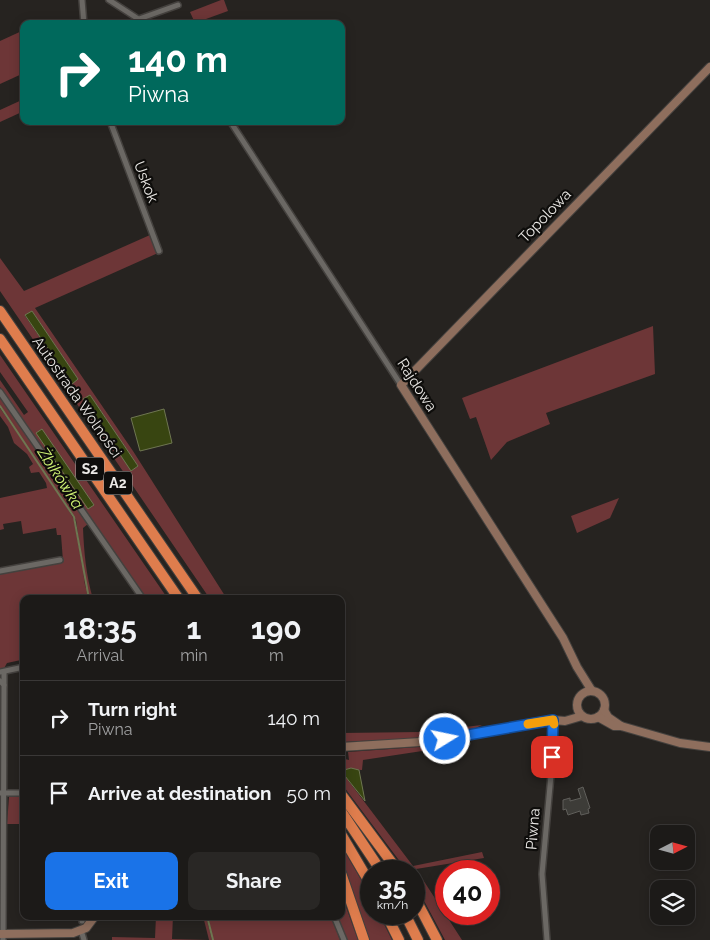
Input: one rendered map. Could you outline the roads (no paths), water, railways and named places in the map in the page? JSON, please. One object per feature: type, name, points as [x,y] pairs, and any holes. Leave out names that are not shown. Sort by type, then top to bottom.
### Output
[{"type":"highway","name":"Autostrada Wolności","points":[[0,311],[195,595]]},
{"type":"highway","name":"S2","points":[[0,339],[176,595]]},
{"type":"highway","points":[[345,799],[390,860]]},
{"type":"highway","points":[[345,817],[374,860]]},
{"type":"highway","points":[[345,841],[360,866]]},
{"type":"highway","points":[[345,885],[364,940]]},
{"type":"highway","points":[[425,917],[437,940]]},
{"type":"highway","points":[[392,925],[399,940]]},
{"type":"highway","points":[[410,925],[418,940]]},
{"type":"street","points":[[82,0],[84,20]]},
{"type":"street","points":[[109,0],[139,19],[178,4]]},
{"type":"street","name":"Topolowa","points":[[401,385],[710,67]]},
{"type":"street","name":"Uskok","points":[[112,125],[159,251]]},
{"type":"street","name":"Rajdowa","points":[[233,125],[563,638],[592,691]]},
{"type":"street","points":[[0,392],[140,595]]},
{"type":"street","points":[[0,571],[60,560]]},
{"type":"street","name":"Rajdowa","points":[[577,666],[582,694]]},
{"type":"street","points":[[20,668],[2,672],[2,936],[30,937],[73,933],[89,926],[93,920]]},
{"type":"street","points":[[582,716],[577,707],[578,698],[582,694],[592,691],[602,697],[605,703],[604,710],[598,717]]},
{"type":"street","points":[[557,720],[577,707]]},
{"type":"street","points":[[604,710],[608,717],[621,726]]},
{"type":"street","points":[[345,747],[440,740],[557,720],[565,721],[582,716],[598,717],[614,726],[621,726],[680,742],[710,747]]},
{"type":"street","name":"Piwna","points":[[547,940],[542,874],[557,720]]},
{"type":"street","points":[[2,793],[20,793]]},
{"type":"street","points":[[336,920],[344,940]]},
{"type":"street","points":[[81,930],[84,940]]},
{"type":"waterway","name":"Żbikówka","points":[[0,406],[74,517],[88,595]]},
{"type":"waterway","name":"Żbikówka","points":[[208,920],[213,940]]}]
